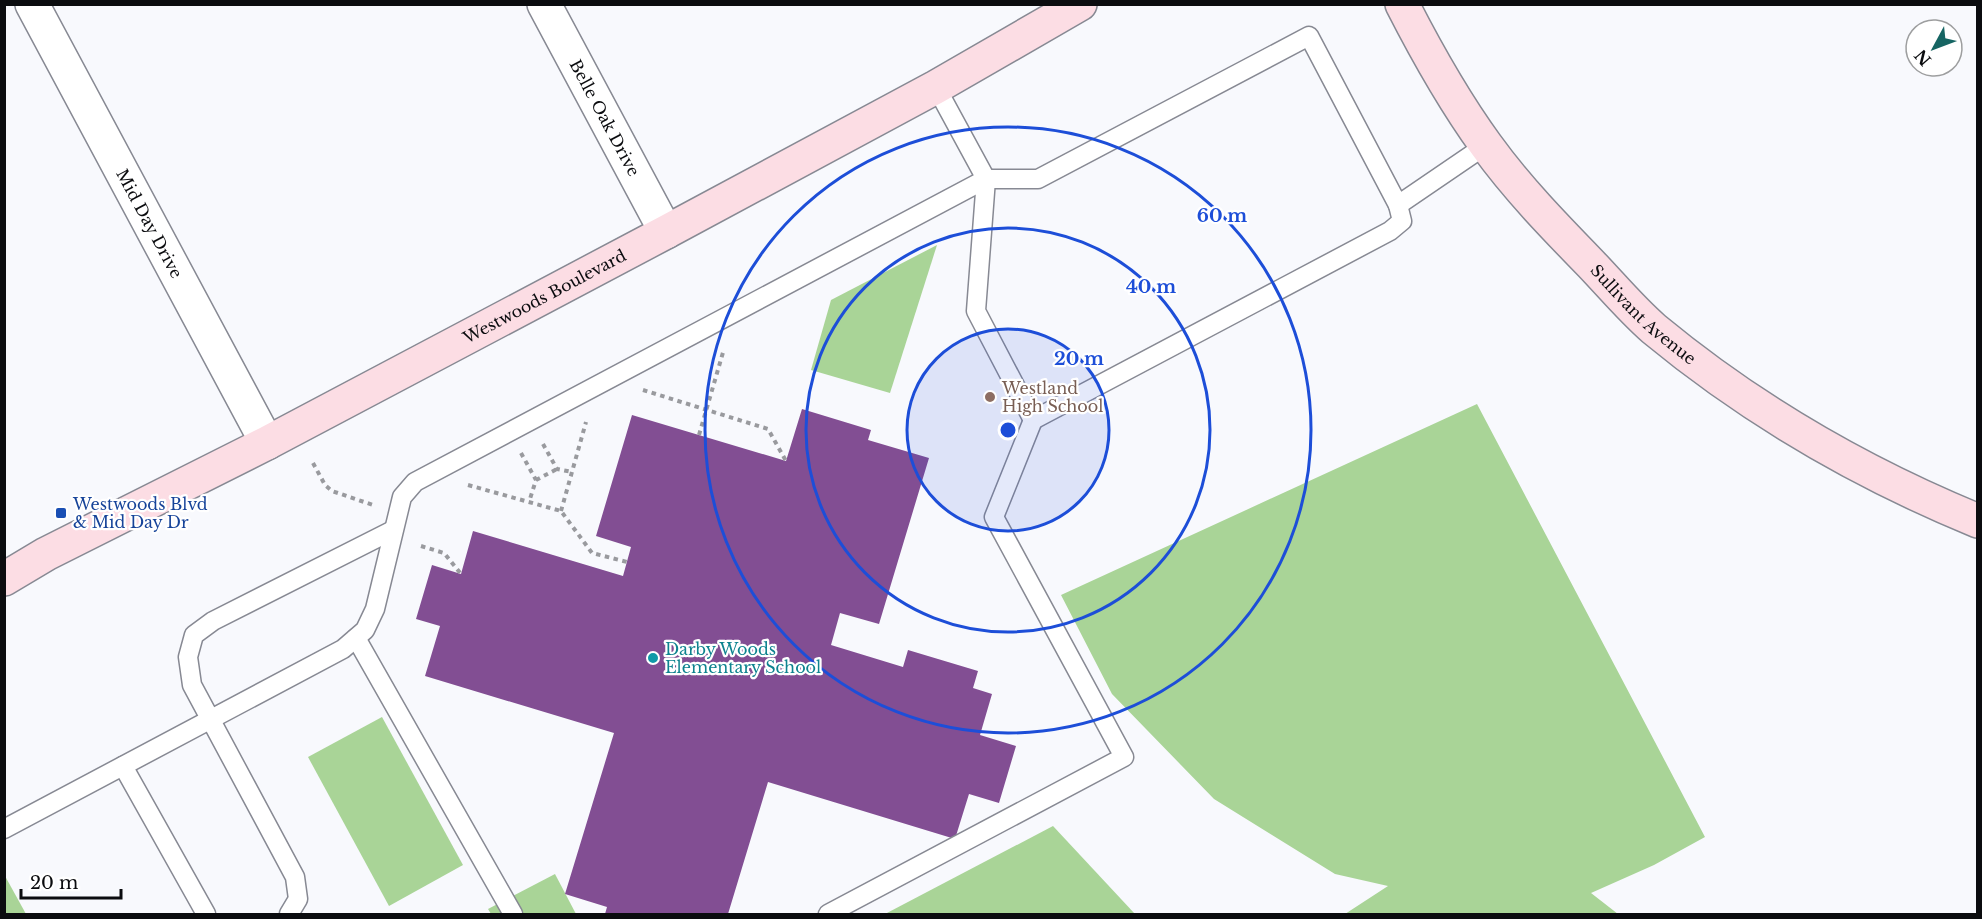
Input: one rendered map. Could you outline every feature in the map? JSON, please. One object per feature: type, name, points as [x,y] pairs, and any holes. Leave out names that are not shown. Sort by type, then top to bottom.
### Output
[{"type":"street","name":"Mid Day Drive","points":[[32,4],[267,442]]},
{"type":"street","name":"Belle Oak Drive","points":[[544,4],[666,232]]},
{"type":"street","name":"Sullivant Avenue","points":[[1402,4],[1440,74],[1486,145],[1538,209],[1653,328],[1745,398],[1809,439],[1869,471],[1977,521]]},
{"type":"street","name":"Westwoods Boulevard","points":[[4,579],[46,554],[267,442],[936,87],[1060,9]]},
{"type":"lane","points":[[4,829],[343,649],[365,630],[375,609],[402,497],[415,482],[986,179],[1038,179],[1309,36],[1398,205],[1402,221],[1390,231],[1034,420],[994,517],[1124,757],[828,915]]},
{"type":"lane","points":[[936,87],[986,179],[976,311],[1034,420]]},
{"type":"lane","points":[[1398,205],[1486,145]]},
{"type":"lane","points":[[289,915],[298,899],[295,877],[192,685],[188,657],[194,635],[213,621],[396,522]]},
{"type":"lane","points":[[356,638],[513,915]]},
{"type":"lane","points":[[123,766],[206,915]]},
{"type":"path","points":[[699,435],[725,344]]},
{"type":"path","points":[[641,389],[768,429],[786,461]]},
{"type":"path","points":[[561,511],[586,418]]},
{"type":"path","points":[[542,442],[557,469]]},
{"type":"path","points":[[521,453],[536,480]]},
{"type":"path","points":[[313,463],[325,485],[332,491],[396,522]]},
{"type":"path","points":[[529,502],[536,480],[557,469],[572,472]]},
{"type":"path","points":[[464,484],[561,511],[592,553],[627,562]]},
{"type":"path","points":[[421,546],[444,554],[461,574]]},
{"type":"green space","points":[[937,245],[890,393],[811,370],[831,300]]},
{"type":"green space","points":[[1477,404],[1705,837],[1654,865],[1591,893],[1618,914],[1345,914],[1388,886],[1335,874],[1214,799],[1112,694],[1061,595]]},
{"type":"green space","points":[[382,717],[463,865],[389,906],[308,757]]},
{"type":"green space","points":[[1053,826],[1135,914],[885,914]]},
{"type":"green space","points":[[555,874],[576,914],[491,914],[488,909]]},
{"type":"green space","points":[[5,876],[26,914],[5,914]]},
{"type":"building","name":"Darby Woods Elementary School","points":[[802,409],[871,430],[868,440],[929,458],[879,624],[840,613],[831,645],[903,667],[908,650],[978,671],[973,688],[992,694],[980,735],[1016,746],[999,803],[969,794],[955,839],[768,782],[728,914],[605,914],[607,907],[565,894],[614,733],[425,676],[440,626],[416,619],[432,565],[461,574],[473,531],[623,576],[631,547],[596,536],[632,415],[786,461]]},
{"type":"place","name":"Westland High School","points":[[990,397]]},
{"type":"place","name":"Westwoods Blvd & Mid Day Dr","points":[[61,513]]},
{"type":"place","name":"Darby Woods Elementary School","points":[[653,658]]}]
